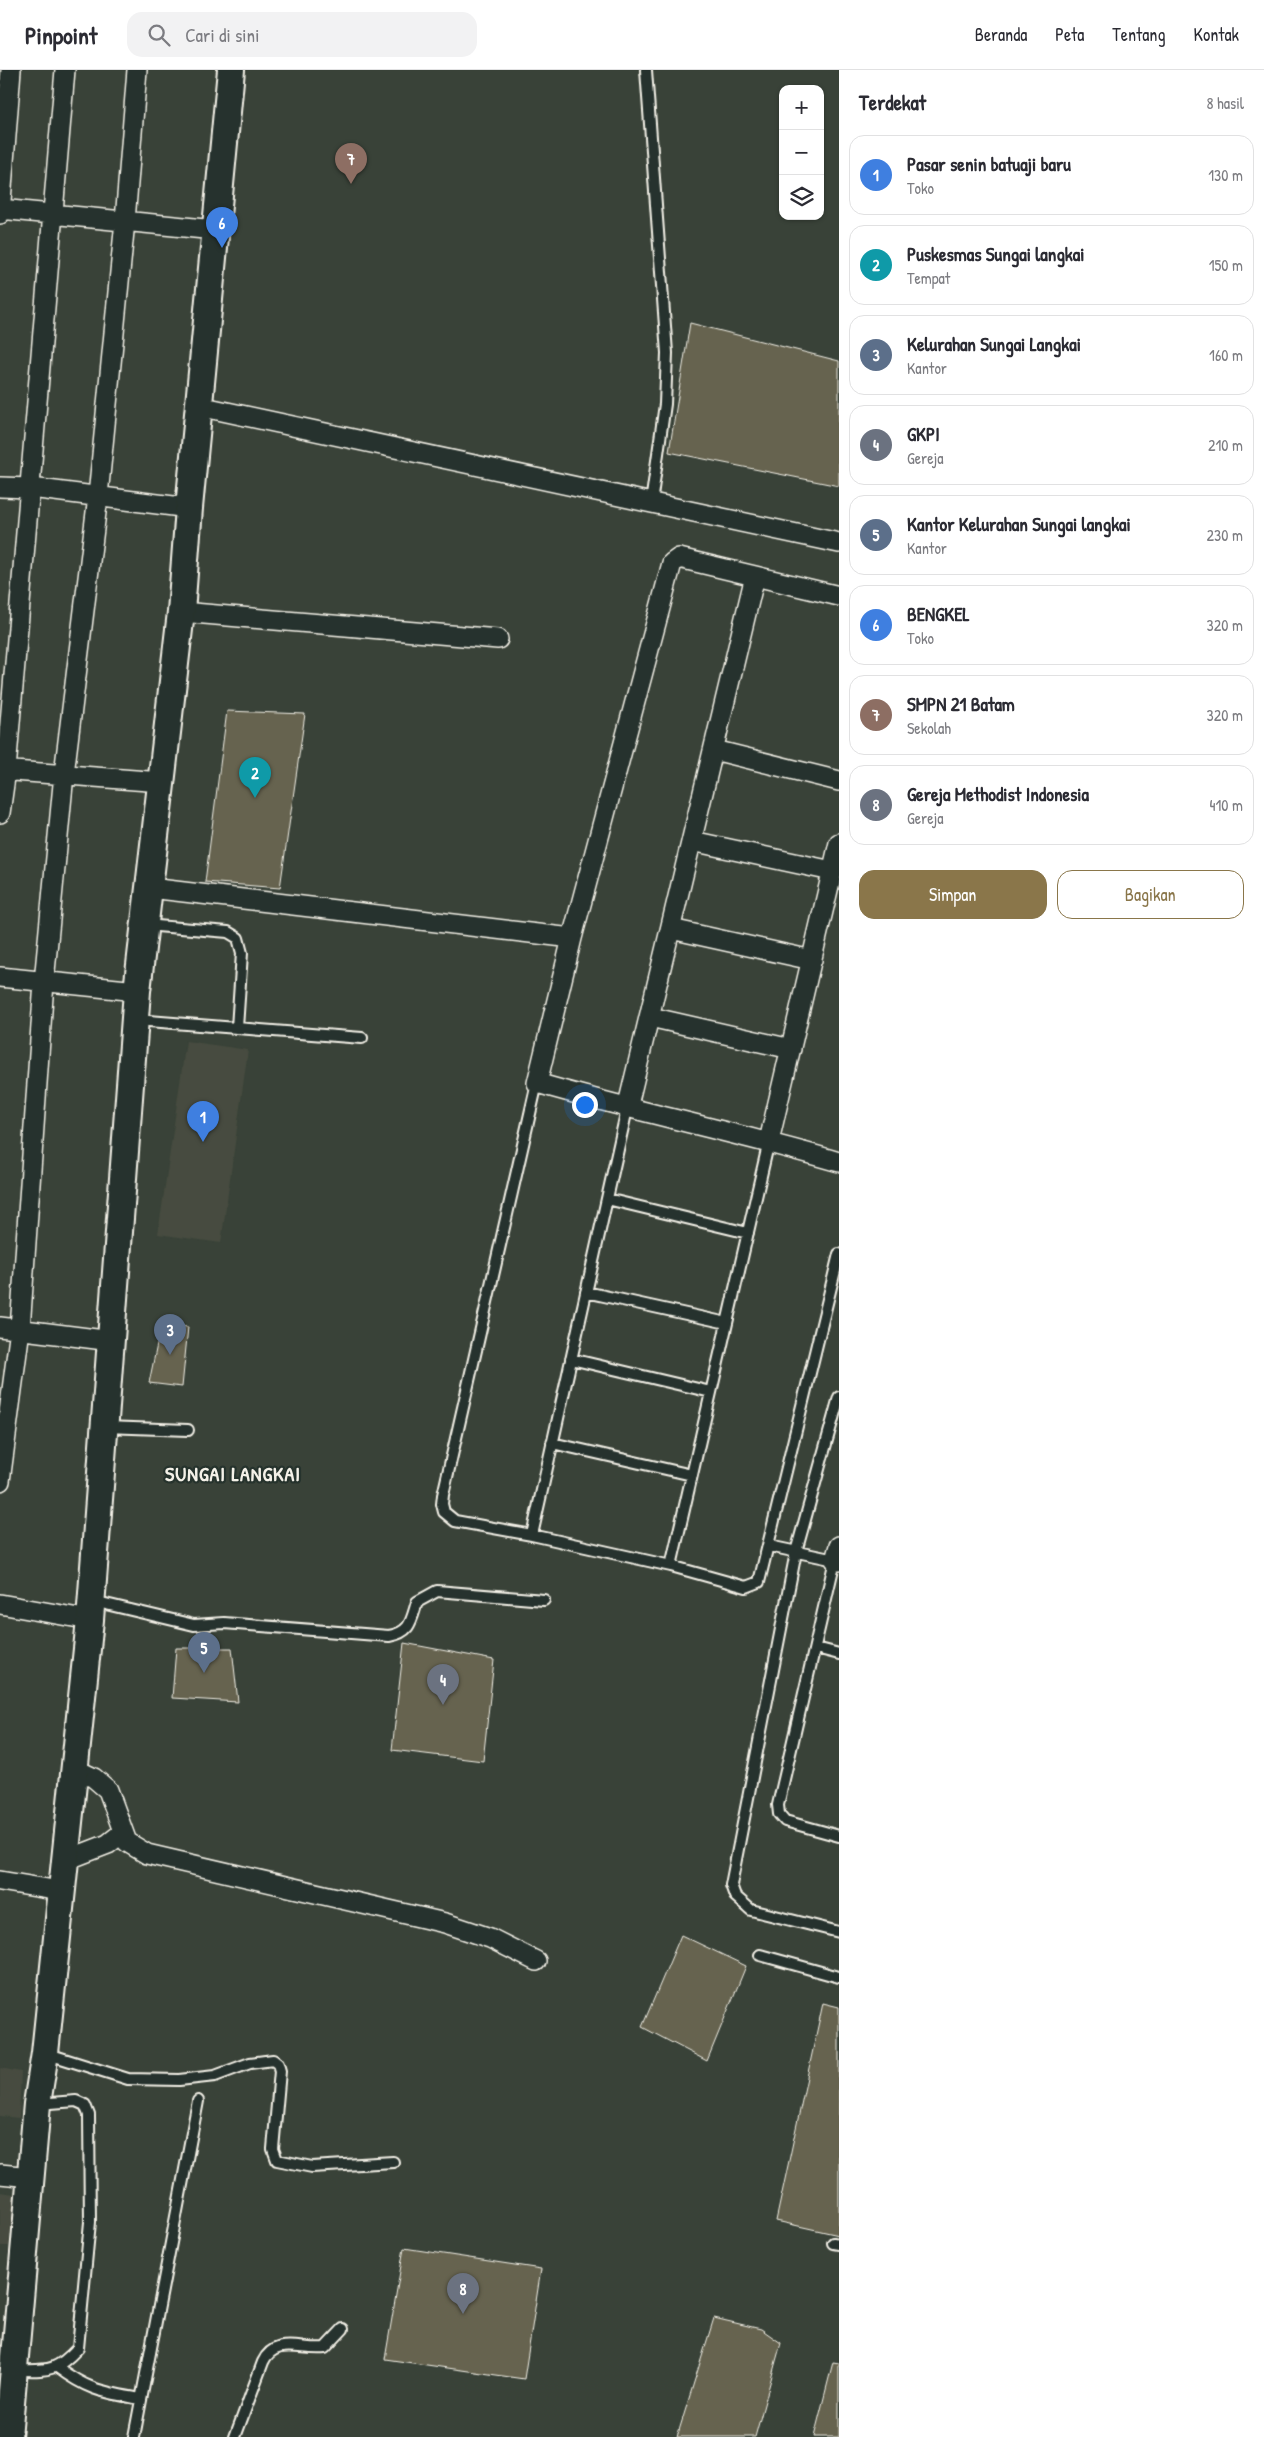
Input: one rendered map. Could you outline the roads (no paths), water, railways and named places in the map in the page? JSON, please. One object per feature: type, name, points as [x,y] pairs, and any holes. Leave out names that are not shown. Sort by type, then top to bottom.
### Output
[{"type":"street","points":[[11,70],[0,210],[55,213],[215,230]]},
{"type":"street","points":[[0,813],[31,488],[55,213],[65,70]]},
{"type":"street","points":[[0,1481],[20,1329],[44,982],[64,774],[98,496],[125,221],[137,70]]},
{"type":"street","points":[[8,2437],[12,2370],[32,2177],[37,2104],[45,2053],[60,1891],[75,1769],[91,1610],[136,991],[150,888],[181,612],[215,230],[232,70]]},
{"type":"street","points":[[199,406],[839,543]]},
{"type":"street","points":[[0,487],[31,488],[189,508]]},
{"type":"street","points":[[839,596],[679,558],[672,563],[572,938],[537,1083],[628,1109],[769,1141],[839,1162]]},
{"type":"street","points":[[628,1109],[756,576]]},
{"type":"street","points":[[181,612],[498,638]]},
{"type":"street","points":[[714,750],[839,782]]},
{"type":"street","points":[[3,770],[162,782]]},
{"type":"street","points":[[692,841],[832,871]]},
{"type":"street","points":[[769,1141],[839,844]]},
{"type":"street","points":[[150,888],[572,938]]},
{"type":"street","points":[[671,930],[812,960]]},
{"type":"street","points":[[0,977],[136,991]]},
{"type":"street","points":[[650,1017],[791,1049]]},
{"type":"street","points":[[0,1327],[112,1340]]},
{"type":"street","points":[[0,1604],[91,1610]]},
{"type":"street","points":[[75,1769],[94,1778],[108,1790],[127,1842],[147,1854],[445,1923],[490,1938],[536,1961]]},
{"type":"street","points":[[64,1861],[108,1844],[122,1832]]},
{"type":"street","points":[[0,1881],[60,1891]]},
{"type":"street","points":[[0,2174],[32,2177]]},
{"type":"lane","points":[[646,70],[667,353],[664,404],[650,503]]},
{"type":"lane","points":[[144,925],[228,932],[238,938],[242,945],[242,953],[237,1028]]},
{"type":"lane","points":[[135,1020],[362,1038]]},
{"type":"lane","points":[[537,1083],[442,1504],[444,1512],[455,1521],[532,1535],[671,1566],[750,1587],[759,1582],[762,1577],[839,1254]]},
{"type":"lane","points":[[532,1535],[628,1109]]},
{"type":"lane","points":[[671,1566],[769,1141]]},
{"type":"lane","points":[[607,1199],[748,1233]]},
{"type":"lane","points":[[586,1292],[727,1324]]},
{"type":"lane","points":[[571,1358],[711,1392]]},
{"type":"lane","points":[[839,1396],[796,1552],[731,1885],[735,1896],[752,1910],[839,1932]]},
{"type":"lane","points":[[104,1427],[188,1430]]},
{"type":"lane","points":[[552,1443],[692,1475]]},
{"type":"lane","points":[[769,1546],[796,1552],[838,1556],[778,1809],[785,1821],[839,1836]]},
{"type":"lane","points":[[91,1610],[194,1625],[224,1623],[390,1636],[401,1634],[410,1626],[417,1602],[437,1592],[544,1600]]},
{"type":"lane","points":[[816,1648],[839,1654]]},
{"type":"lane","points":[[760,1955],[839,1977]]},
{"type":"lane","points":[[45,2053],[128,2079],[171,2080],[215,2076],[250,2063],[272,2060],[278,2064],[280,2070],[273,2149],[277,2160],[312,2167],[393,2162]]},
{"type":"lane","points":[[12,2370],[46,2370],[57,2367],[78,2348],[90,2222],[89,2115],[86,2105],[76,2100],[37,2104]]},
{"type":"lane","points":[[134,2437],[198,2102]]},
{"type":"lane","points":[[235,2437],[263,2362],[269,2352],[280,2346],[325,2348],[343,2329]]},
{"type":"lane","points":[[57,2367],[77,2382],[92,2390],[141,2399]]},
{"type":"place","name":"SMPN 21 Batam","points":[[351,184]]},
{"type":"place","name":"BENGKEL","points":[[222,248]]},
{"type":"place","name":"Puskesmas Sungai langkai","points":[[255,798]]},
{"type":"place","name":"Pasar senin batuaji baru","points":[[203,1142]]},
{"type":"place","name":"Kelurahan Sungai Langkai","points":[[170,1355]]},
{"type":"place","name":"Kantor Kelurahan Sungai langkai","points":[[204,1673]]},
{"type":"place","name":"GKPI","points":[[443,1705]]},
{"type":"place","name":"Gereja Methodist Indonesia","points":[[463,2314]]},
{"type":"district","name":"SUNGAI LANGKAI","points":[[233,1474]]}]
